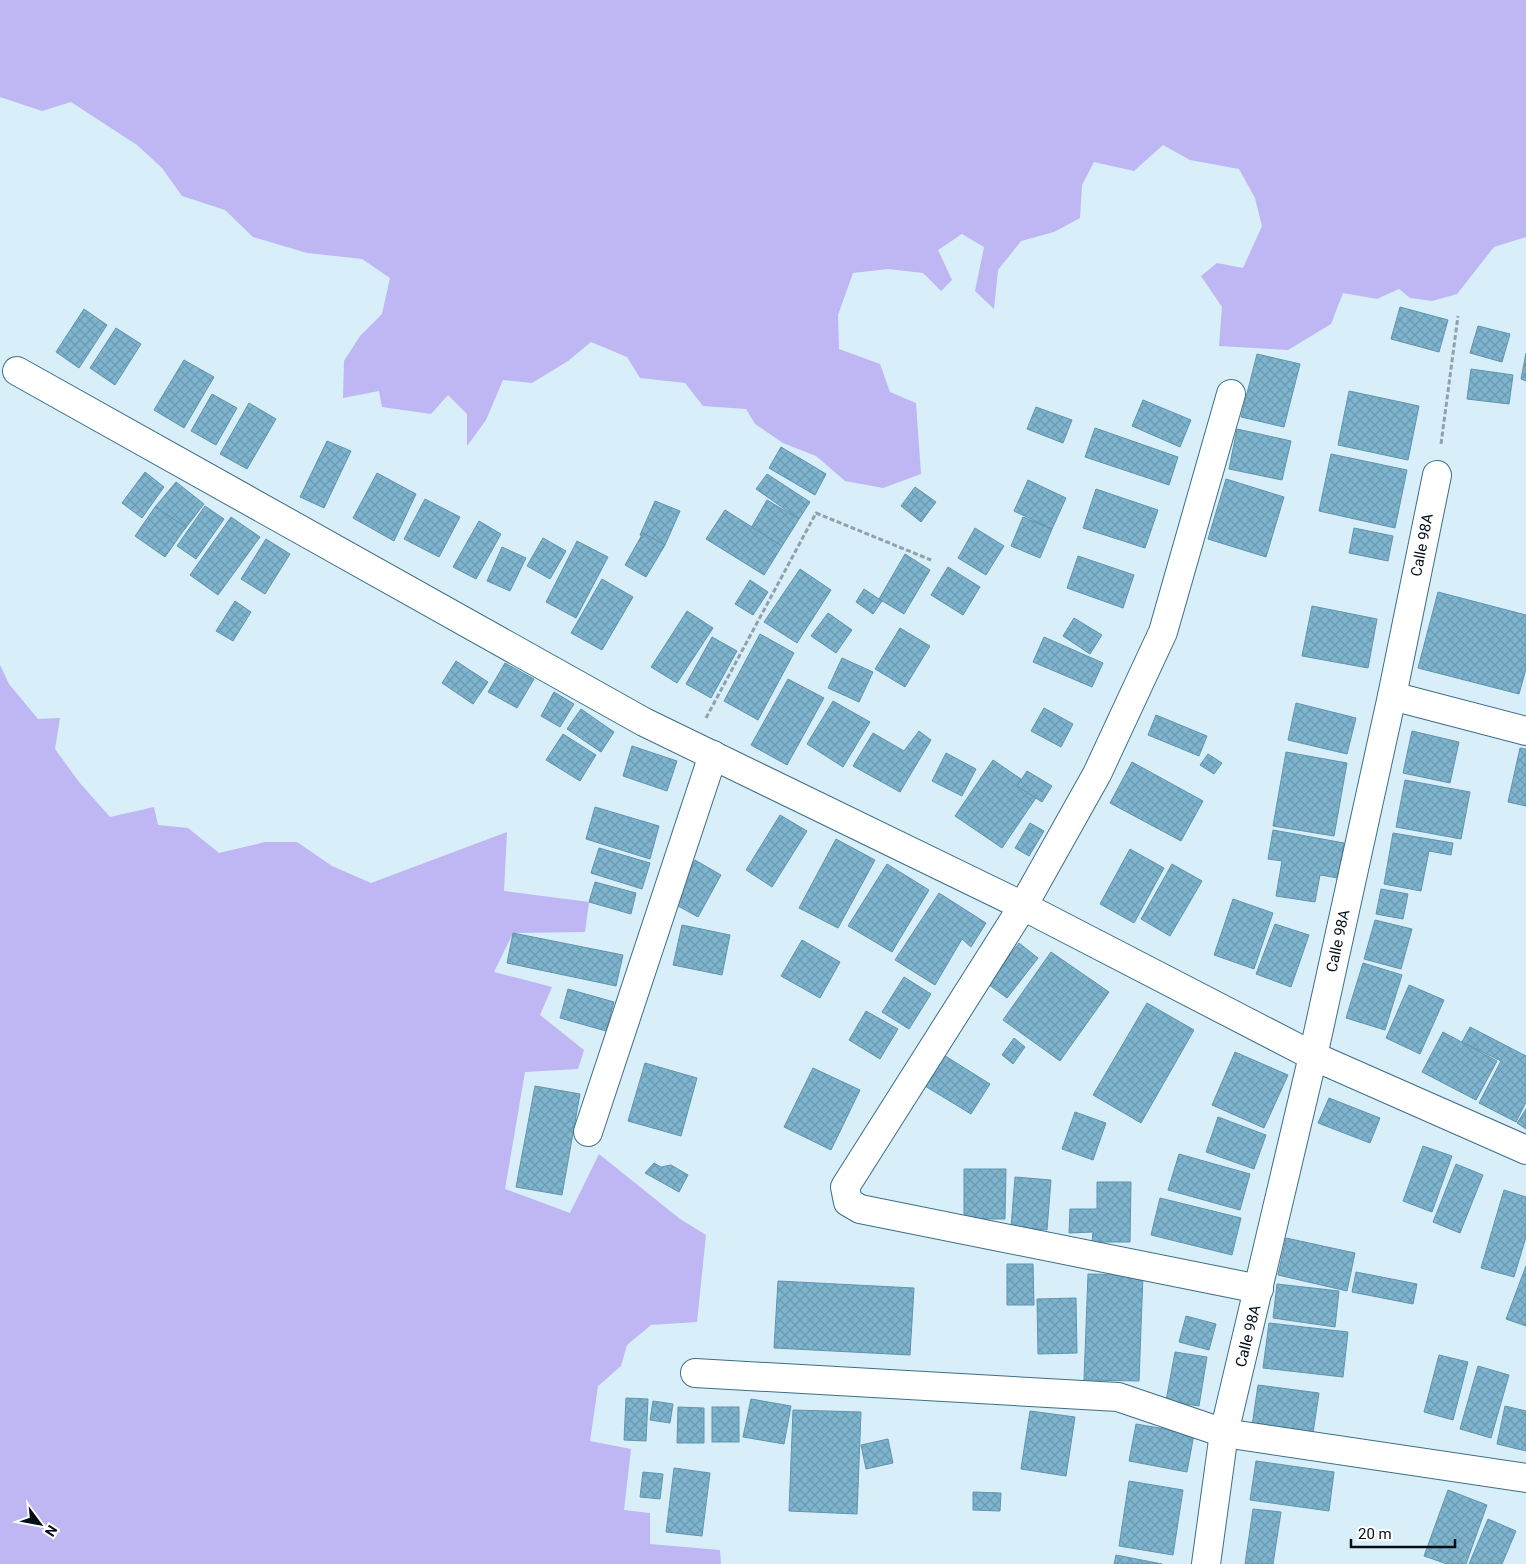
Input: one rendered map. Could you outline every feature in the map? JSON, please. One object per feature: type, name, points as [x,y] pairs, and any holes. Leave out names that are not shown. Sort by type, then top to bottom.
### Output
[{"type":"street","points":[[17,371],[644,722],[1023,906],[1313,1056],[1526,1150]]},
{"type":"street","points":[[1231,394],[1163,632],[1097,774],[1023,906],[845,1187],[848,1202],[860,1209],[1259,1289]]},
{"type":"street","name":"Calle 98A","points":[[1206,1564],[1224,1433],[1313,1056],[1392,696],[1437,474]]},
{"type":"street","points":[[1392,696],[1526,731]]},
{"type":"street","points":[[588,1132],[702,750]]},
{"type":"street","points":[[695,1373],[1118,1397],[1224,1433],[1526,1478]]},
{"type":"path","points":[[1437,474],[1458,316]]},
{"type":"path","points":[[702,750],[816,513],[932,560]]},
{"type":"shaded area","points":[[0,0],[1526,0],[1526,237],[1494,247],[1457,294],[1432,301],[1410,298],[1399,289],[1377,299],[1343,293],[1331,324],[1288,350],[1219,346],[1222,307],[1201,276],[1217,263],[1243,268],[1262,226],[1255,198],[1239,169],[1190,160],[1163,145],[1134,171],[1094,162],[1082,185],[1080,218],[1054,232],[1021,241],[998,270],[994,309],[975,291],[984,247],[962,234],[938,250],[952,280],[941,291],[923,273],[888,269],[853,273],[838,315],[839,349],[880,364],[890,392],[916,403],[921,474],[883,488],[845,481],[816,456],[783,443],[755,424],[746,409],[703,406],[685,383],[640,378],[627,357],[591,342],[568,361],[532,383],[503,380],[486,420],[467,446],[467,414],[448,395],[431,414],[382,407],[379,391],[343,398],[344,361],[360,336],[382,314],[390,278],[362,259],[307,253],[253,237],[225,210],[182,196],[162,168],[137,145],[71,102],[42,111],[0,97]]},
{"type":"shaded area","points":[[0,665],[9,684],[38,719],[60,718],[55,749],[79,782],[110,817],[154,807],[158,825],[188,828],[219,853],[265,842],[297,842],[332,866],[371,883],[507,832],[504,891],[589,902],[585,932],[513,933],[494,972],[552,987],[540,1015],[584,1050],[578,1069],[525,1072],[505,1189],[570,1213],[599,1154],[680,1219],[706,1235],[697,1322],[651,1325],[627,1345],[621,1366],[598,1386],[590,1441],[631,1449],[624,1510],[650,1513],[650,1544],[720,1550],[721,1564],[0,1564]]},
{"type":"building","points":[[1400,307],[1448,320],[1439,352],[1391,339]]},
{"type":"building","points":[[84,309],[107,325],[79,368],[56,352]]},
{"type":"building","points":[[1478,326],[1510,334],[1502,362],[1470,353]]},
{"type":"building","points":[[116,328],[141,344],[115,385],[90,368]]},
{"type":"building","points":[[1526,353],[1526,381],[1521,379]]},
{"type":"building","points":[[1257,354],[1300,364],[1284,427],[1241,417]]},
{"type":"building","points":[[184,360],[214,377],[184,428],[154,410]]},
{"type":"building","points":[[1471,369],[1513,375],[1509,404],[1467,399]]},
{"type":"building","points":[[1349,391],[1419,406],[1408,460],[1338,445]]},
{"type":"building","points":[[212,394],[237,408],[216,445],[191,431]]},
{"type":"building","points":[[1143,400],[1191,420],[1180,447],[1132,426]]},
{"type":"building","points":[[249,403],[276,419],[247,469],[220,454]]},
{"type":"building","points":[[1036,407],[1072,420],[1063,443],[1027,429]]},
{"type":"building","points":[[1095,428],[1178,457],[1169,485],[1085,457]]},
{"type":"building","points":[[1237,429],[1291,441],[1282,480],[1229,469]]},
{"type":"building","points":[[327,441],[351,451],[324,508],[300,497]]},
{"type":"building","points":[[781,447],[826,474],[815,495],[769,468]]},
{"type":"building","points":[[1331,454],[1407,470],[1395,528],[1319,511]]},
{"type":"building","points":[[145,472],[164,487],[142,518],[122,503]]},
{"type":"building","points":[[377,473],[416,494],[394,541],[353,518]]},
{"type":"building","points":[[767,474],[810,502],[799,519],[756,489]]},
{"type":"building","points":[[1226,479],[1284,497],[1266,557],[1208,539]]},
{"type":"building","points":[[1028,480],[1066,498],[1052,529],[1014,511]]},
{"type":"building","points":[[176,482],[204,504],[184,530],[155,507]]},
{"type":"building","points":[[915,487],[936,502],[921,522],[901,506]]},
{"type":"building","points":[[1096,489],[1158,510],[1145,548],[1083,528]]},
{"type":"building","points":[[425,499],[460,517],[439,557],[404,539]]},
{"type":"building","points":[[767,500],[799,519],[782,546],[751,528]]},
{"type":"building","points":[[655,501],[680,511],[665,545],[640,535]]},
{"type":"building","points":[[205,506],[224,519],[196,559],[177,546]]},
{"type":"building","points":[[155,507],[186,527],[165,557],[135,536]]},
{"type":"building","points":[[725,510],[782,546],[764,575],[706,539]]},
{"type":"building","points":[[231,517],[260,537],[218,595],[190,575]]},
{"type":"building","points":[[1023,517],[1052,529],[1040,558],[1011,546]]},
{"type":"building","points":[[479,521],[501,534],[476,579],[453,567]]},
{"type":"building","points":[[975,528],[1004,546],[986,575],[958,558]]},
{"type":"building","points":[[1354,528],[1393,536],[1388,561],[1349,553]]},
{"type":"building","points":[[643,533],[665,545],[646,577],[625,565]]},
{"type":"building","points":[[543,538],[566,551],[550,579],[527,566]]},
{"type":"building","points":[[266,539],[290,554],[265,594],[241,579]]},
{"type":"building","points":[[577,541],[608,557],[576,618],[546,602]]},
{"type":"building","points":[[502,547],[526,558],[510,591],[487,581]]},
{"type":"building","points":[[905,554],[930,570],[904,614],[879,599]]},
{"type":"building","points":[[1078,556],[1134,575],[1123,608],[1067,588]]},
{"type":"building","points":[[948,567],[980,587],[963,615],[931,595]]},
{"type":"building","points":[[800,569],[831,590],[797,643],[764,622]]},
{"type":"building","points":[[602,579],[633,597],[602,650],[571,633]]},
{"type":"building","points":[[750,580],[768,592],[753,615],[735,604]]},
{"type":"building","points":[[864,589],[882,601],[873,614],[856,602]]},
{"type":"building","points":[[1438,592],[1526,615],[1526,669],[1519,694],[1418,668]]},
{"type":"building","points":[[235,601],[251,612],[233,641],[216,631]]},
{"type":"building","points":[[1312,606],[1377,619],[1368,668],[1302,656]]},
{"type":"building","points":[[687,611],[713,628],[677,683],[651,667]]},
{"type":"building","points":[[828,613],[852,630],[836,653],[811,636]]},
{"type":"building","points":[[1074,618],[1102,635],[1090,654],[1063,636]]},
{"type":"building","points":[[900,628],[930,646],[905,687],[875,669]]},
{"type":"building","points":[[760,634],[794,653],[758,720],[724,701]]},
{"type":"building","points":[[712,637],[737,651],[711,698],[686,684]]},
{"type":"building","points":[[1044,637],[1103,663],[1092,687],[1033,662]]},
{"type":"building","points":[[842,658],[873,672],[859,702],[828,688]]},
{"type":"building","points":[[456,661],[488,682],[473,704],[442,683]]},
{"type":"building","points":[[505,663],[534,679],[517,708],[488,692]]},
{"type":"building","points":[[788,679],[824,698],[787,765],[751,745]]},
{"type":"building","points":[[554,692],[574,704],[560,727],[541,716]]},
{"type":"building","points":[[833,701],[870,722],[843,767],[807,744]]},
{"type":"building","points":[[1296,703],[1356,718],[1347,754],[1288,740]]},
{"type":"building","points":[[1044,708],[1073,724],[1061,747],[1031,731]]},
{"type":"building","points":[[581,709],[614,732],[601,752],[567,729]]},
{"type":"building","points":[[1156,715],[1207,736],[1199,756],[1148,735]]},
{"type":"building","points":[[919,731],[931,740],[900,792],[853,766],[873,733],[904,751]]},
{"type":"building","points":[[1412,731],[1459,742],[1450,783],[1403,773]]},
{"type":"building","points":[[563,734],[596,755],[580,781],[546,760]]},
{"type":"building","points":[[632,746],[677,761],[667,791],[623,776]]},
{"type":"building","points":[[1520,748],[1526,749],[1526,806],[1508,802]]},
{"type":"building","points":[[1286,752],[1347,763],[1334,836],[1273,826]]},
{"type":"building","points":[[946,753],[976,769],[962,796],[932,781]]},
{"type":"building","points":[[1208,754],[1222,763],[1214,774],[1200,765]]},
{"type":"building","points":[[993,760],[1040,792],[1002,848],[955,816]]},
{"type":"building","points":[[1132,762],[1203,801],[1181,841],[1110,803]]},
{"type":"building","points":[[1027,771],[1052,786],[1042,802],[1017,786]]},
{"type":"building","points":[[1405,780],[1470,792],[1461,839],[1396,827]]},
{"type":"building","points":[[595,807],[659,826],[650,859],[586,839]]},
{"type":"building","points":[[780,815],[807,831],[772,887],[746,870]]},
{"type":"building","points":[[1030,823],[1044,831],[1029,856],[1015,848]]},
{"type":"building","points":[[1273,830],[1344,843],[1338,878],[1320,875],[1315,902],[1276,896],[1282,861],[1268,859]]},
{"type":"building","points":[[1393,833],[1453,843],[1451,855],[1429,851],[1421,891],[1384,884]]},
{"type":"building","points":[[836,839],[875,860],[838,928],[799,908]]},
{"type":"building","points":[[599,848],[650,863],[642,889],[591,873]]},
{"type":"building","points":[[1130,849],[1164,868],[1134,923],[1100,904]]},
{"type":"building","points":[[695,860],[721,875],[698,917],[671,902]]},
{"type":"building","points":[[887,864],[929,890],[892,952],[848,926]]},
{"type":"building","points":[[1172,864],[1202,881],[1170,936],[1141,919]]},
{"type":"building","points":[[595,882],[636,893],[631,914],[589,902]]},
{"type":"building","points":[[1381,889],[1408,894],[1403,919],[1376,914]]},
{"type":"building","points":[[939,893],[986,923],[971,947],[962,939],[935,985],[895,960]]},
{"type":"building","points":[[1233,899],[1273,913],[1254,969],[1214,955]]},
{"type":"building","points":[[1375,920],[1412,929],[1401,969],[1364,959]]},
{"type":"building","points":[[1275,924],[1309,935],[1291,987],[1256,974]]},
{"type":"building","points":[[682,925],[730,935],[722,975],[673,965]]},
{"type":"building","points":[[513,933],[623,955],[616,986],[507,963]]},
{"type":"building","points":[[802,940],[840,962],[820,998],[781,976]]},
{"type":"building","points":[[1019,943],[1038,958],[1007,998],[988,984]]},
{"type":"building","points":[[1051,952],[1109,992],[1060,1061],[1003,1020]]},
{"type":"building","points":[[1363,963],[1402,975],[1385,1030],[1346,1018]]},
{"type":"building","points":[[904,977],[931,994],[909,1029],[882,1012]]},
{"type":"building","points":[[1409,985],[1444,1000],[1420,1054],[1386,1038]]},
{"type":"building","points":[[568,989],[614,1002],[606,1031],[560,1018]]},
{"type":"building","points":[[1147,1003],[1194,1030],[1141,1123],[1093,1095]]},
{"type":"building","points":[[866,1011],[898,1029],[880,1059],[849,1040]]},
{"type":"building","points":[[1470,1027],[1526,1056],[1526,1102],[1516,1122],[1479,1103],[1501,1061],[1462,1042]]},
{"type":"building","points":[[1443,1032],[1497,1061],[1476,1100],[1422,1072]]},
{"type":"building","points":[[1014,1038],[1025,1047],[1013,1064],[1002,1055]]},
{"type":"building","points":[[939,1052],[990,1084],[971,1114],[920,1083]]},
{"type":"building","points":[[1235,1052],[1288,1075],[1264,1128],[1212,1105]]},
{"type":"building","points":[[645,1063],[697,1078],[681,1136],[628,1121]]},
{"type":"building","points":[[813,1068],[860,1090],[831,1150],[784,1127]]},
{"type":"building","points":[[535,1086],[580,1094],[562,1195],[516,1187]]},
{"type":"building","points":[[1329,1098],[1380,1118],[1370,1143],[1318,1123]]},
{"type":"building","points":[[1526,1109],[1526,1129],[1517,1123]]},
{"type":"building","points":[[1075,1112],[1106,1123],[1093,1160],[1062,1149]]},
{"type":"building","points":[[1218,1117],[1266,1135],[1254,1169],[1206,1152]]},
{"type":"building","points":[[1423,1146],[1452,1156],[1432,1212],[1403,1201]]},
{"type":"building","points":[[1179,1154],[1250,1174],[1240,1210],[1168,1190]]},
{"type":"building","points":[[654,1163],[661,1167],[671,1165],[688,1175],[679,1192],[645,1173]]},
{"type":"building","points":[[1456,1164],[1483,1175],[1460,1233],[1433,1222]]},
{"type":"building","points":[[964,1169],[1006,1169],[1005,1219],[964,1219]]},
{"type":"building","points":[[1015,1177],[1051,1180],[1047,1230],[1011,1227]]},
{"type":"building","points":[[1097,1182],[1131,1182],[1130,1242],[1092,1242],[1093,1232],[1069,1233],[1070,1209],[1097,1209]]},
{"type":"building","points":[[1504,1190],[1526,1197],[1526,1237],[1514,1277],[1481,1268]]},
{"type":"building","points":[[1160,1198],[1241,1218],[1232,1255],[1151,1235]]},
{"type":"building","points":[[1286,1238],[1355,1253],[1347,1291],[1278,1275]]},
{"type":"building","points":[[1007,1264],[1033,1264],[1034,1305],[1007,1305]]},
{"type":"building","points":[[1526,1266],[1526,1326],[1506,1319]]},
{"type":"building","points":[[1356,1272],[1417,1284],[1413,1304],[1352,1292]]},
{"type":"building","points":[[1088,1274],[1143,1275],[1139,1381],[1084,1380]]},
{"type":"building","points":[[778,1281],[914,1288],[910,1355],[774,1348]]},
{"type":"building","points":[[1277,1284],[1339,1291],[1335,1327],[1273,1318]]},
{"type":"building","points":[[1076,1298],[1077,1353],[1038,1354],[1037,1299]]},
{"type":"building","points":[[1186,1316],[1216,1324],[1209,1350],[1179,1342]]},
{"type":"building","points":[[1269,1323],[1348,1332],[1343,1377],[1263,1368]]},
{"type":"building","points":[[1175,1352],[1207,1357],[1199,1406],[1166,1401]]},
{"type":"building","points":[[1439,1355],[1468,1362],[1453,1420],[1424,1412]]},
{"type":"building","points":[[1478,1366],[1509,1375],[1491,1438],[1460,1429]]},
{"type":"building","points":[[1258,1385],[1319,1393],[1313,1433],[1252,1426]]},
{"type":"building","points":[[626,1398],[648,1399],[646,1441],[624,1440]]},
{"type":"building","points":[[751,1399],[791,1406],[784,1444],[743,1437]]},
{"type":"building","points":[[653,1401],[673,1404],[670,1423],[650,1420]]},
{"type":"building","points":[[1505,1406],[1526,1411],[1526,1451],[1497,1444]]},
{"type":"building","points":[[678,1407],[704,1408],[704,1443],[677,1443]]},
{"type":"building","points":[[712,1407],[739,1407],[739,1442],[712,1442]]},
{"type":"building","points":[[793,1410],[861,1412],[857,1514],[789,1511]]},
{"type":"building","points":[[1030,1411],[1075,1417],[1066,1476],[1021,1469]]},
{"type":"building","points":[[1136,1424],[1194,1434],[1187,1472],[1129,1461]]},
{"type":"building","points":[[888,1439],[893,1463],[866,1469],[861,1445]]},
{"type":"building","points":[[1256,1461],[1334,1472],[1329,1511],[1250,1500]]},
{"type":"building","points":[[674,1468],[710,1473],[702,1536],[666,1532]]},
{"type":"building","points":[[643,1472],[663,1474],[660,1499],[640,1497]]},
{"type":"building","points":[[1129,1481],[1183,1490],[1173,1555],[1119,1546]]},
{"type":"building","points":[[1448,1490],[1487,1505],[1466,1564],[1447,1564],[1424,1556]]},
{"type":"building","points":[[973,1492],[1001,1493],[1000,1511],[973,1510]]},
{"type":"building","points":[[1253,1509],[1281,1512],[1273,1564],[1245,1564]]},
{"type":"building","points":[[1488,1519],[1516,1531],[1502,1564],[1469,1564]]},
{"type":"building","points":[[1116,1555],[1162,1564],[1114,1564]]}]
